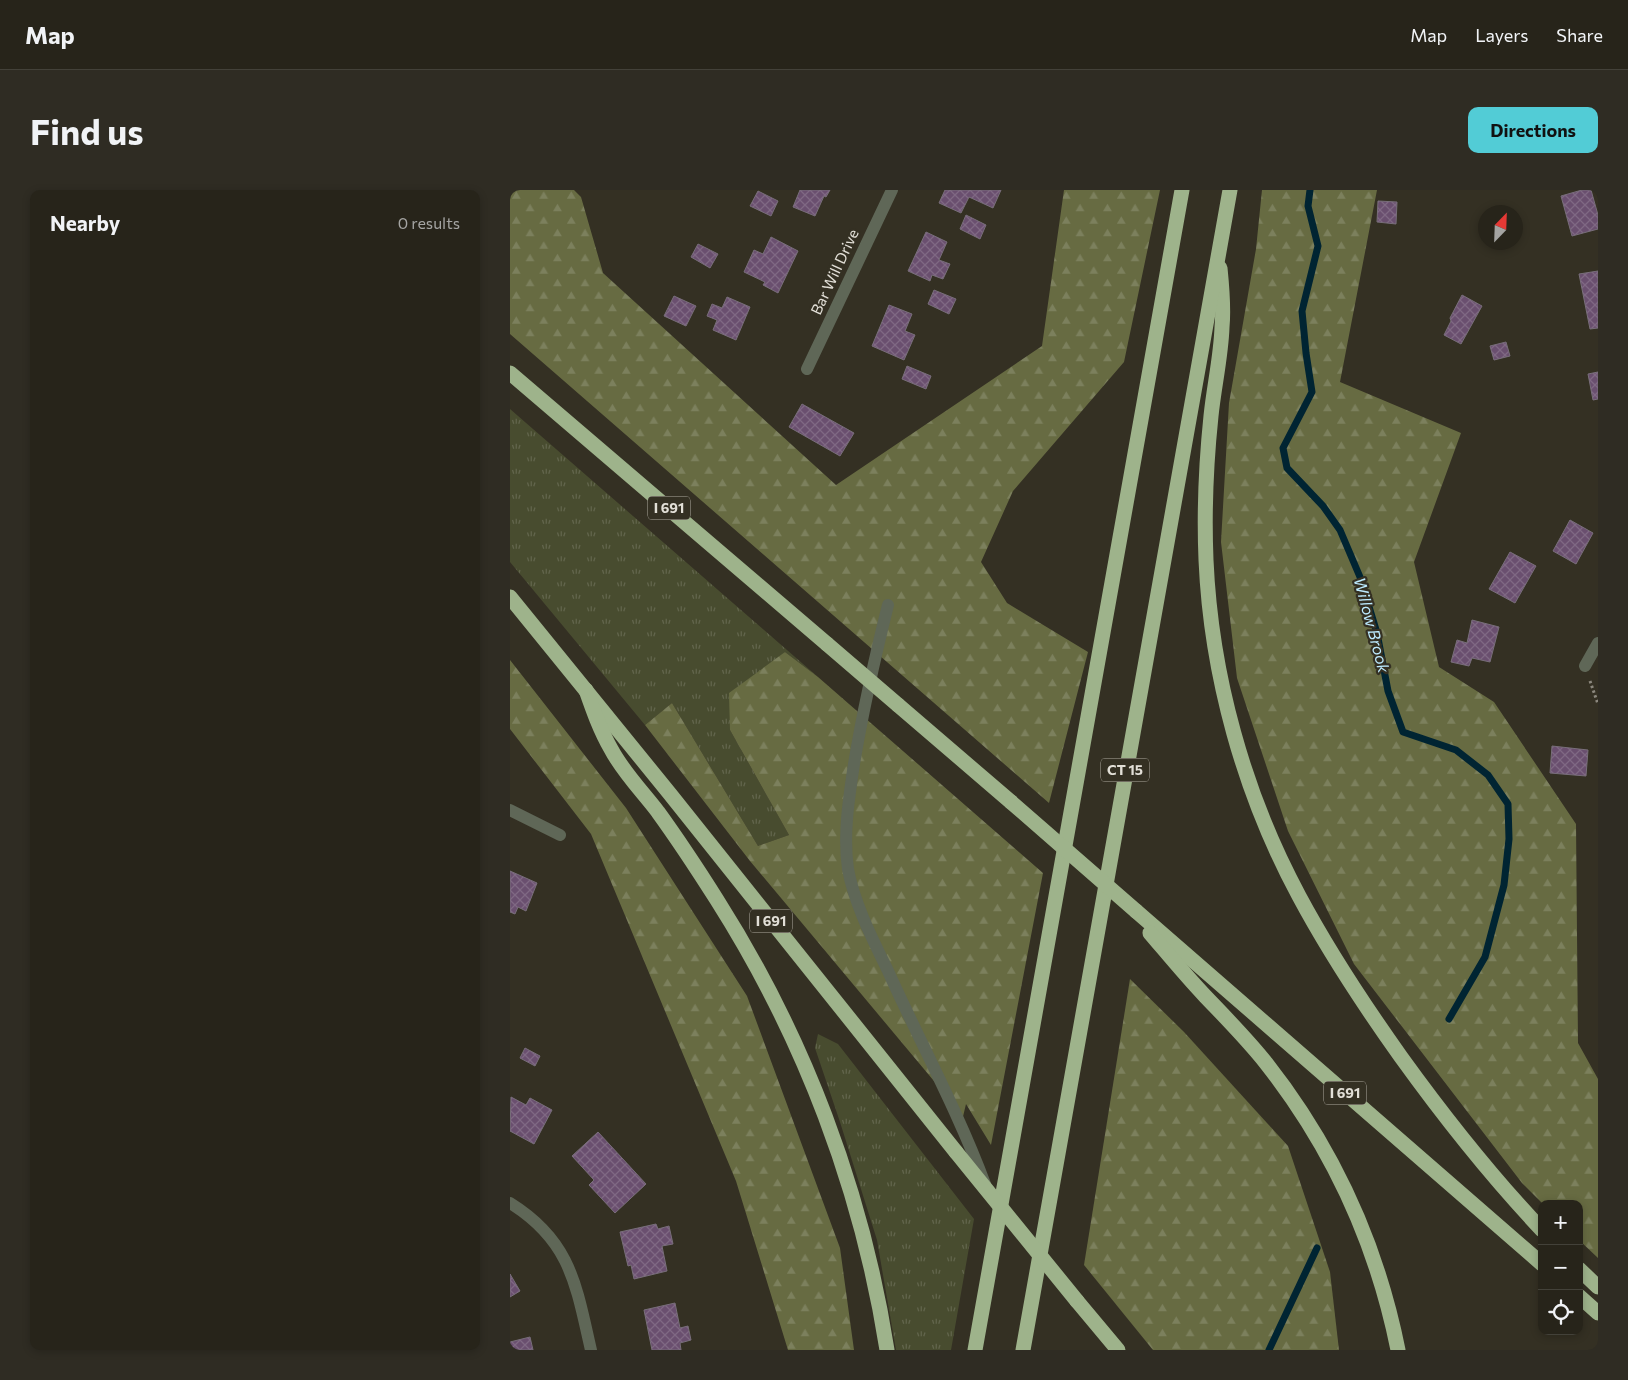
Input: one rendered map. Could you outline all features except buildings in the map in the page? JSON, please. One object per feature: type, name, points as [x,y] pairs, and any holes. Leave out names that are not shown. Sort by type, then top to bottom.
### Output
[{"type":"highway","name":"CT 15","points":[[975,1350],[1182,190]]},
{"type":"highway","name":"CT 15","points":[[1023,1350],[1230,190]]},
{"type":"highway","points":[[1218,252],[1223,324],[1211,415],[1207,465],[1205,503],[1206,562],[1212,625],[1220,672],[1250,782],[1271,839],[1298,895],[1350,982],[1448,1120],[1492,1175],[1538,1226]]},
{"type":"highway","name":"I 691","points":[[510,373],[898,705],[1136,911],[1148,925],[1538,1261]]},
{"type":"highway","name":"I 691","points":[[510,598],[586,690],[988,1192],[1118,1350]]},
{"type":"highway","points":[[586,690],[599,725],[612,751],[659,814],[717,900],[756,966],[789,1029],[825,1117],[856,1209],[872,1268],[887,1350]]},
{"type":"highway","points":[[1148,925],[1205,996],[1249,1042],[1281,1084],[1312,1130],[1343,1187],[1365,1234],[1382,1284],[1398,1350]]},
{"type":"highway","points":[[1583,1273],[1598,1286]]},
{"type":"highway","points":[[1583,1300],[1598,1313]]},
{"type":"street","name":"Bar Will Drive","points":[[807,369],[892,190]]},
{"type":"street","points":[[888,605],[866,699],[852,780],[846,832],[849,870],[856,896],[874,942],[962,1125],[988,1192]]},
{"type":"street","points":[[1585,666],[1598,643]]},
{"type":"street","points":[[510,810],[560,835]]},
{"type":"street","points":[[510,1203],[535,1220],[553,1240],[570,1268],[592,1350]]},
{"type":"path","points":[[1585,666],[1598,704]]},
{"type":"green space","points":[[510,190],[574,190],[581,197],[603,273],[836,485],[1042,346],[1064,190],[1160,190],[1124,362],[1013,491],[981,562],[1007,603],[1088,652],[1049,803],[510,334]]},
{"type":"green space","points":[[1262,190],[1377,190],[1340,382],[1461,433],[1414,562],[1439,667],[1494,702],[1576,824],[1578,1043],[1598,1079],[1598,1258],[1583,1244],[1583,1200],[1539,1200],[1522,1183],[1354,964],[1288,831],[1237,678],[1221,542],[1229,403],[1256,249]]},
{"type":"green space","points":[[510,409],[818,677],[785,652],[730,730],[789,835],[758,846],[672,703],[645,725],[510,562]]},
{"type":"green space","points":[[785,652],[818,677],[1043,873],[991,1145],[966,1104],[961,1125],[949,1099],[750,861],[645,725],[672,703],[758,846],[789,835],[730,730],[729,693]]},
{"type":"green space","points":[[510,660],[626,808],[747,996],[840,1248],[854,1350],[788,1350],[736,1181],[591,834],[510,729]]},
{"type":"green space","points":[[1130,979],[1184,1032],[1288,1146],[1330,1272],[1339,1350],[1153,1350],[1084,1265]]},
{"type":"green space","points":[[818,1034],[838,1044],[974,1219],[951,1350],[896,1350],[877,1240],[815,1048]]},
{"type":"waterway","name":"Willow Brook","points":[[1310,190],[1308,206],[1318,246],[1302,311],[1312,392],[1283,448],[1287,468],[1323,506],[1340,530],[1360,577],[1377,633],[1388,691],[1403,732],[1456,750],[1488,775],[1508,804],[1509,839],[1504,885],[1485,957],[1449,1019]]},
{"type":"waterway","name":"Willow Brook","points":[[1269,1350],[1317,1248]]}]
